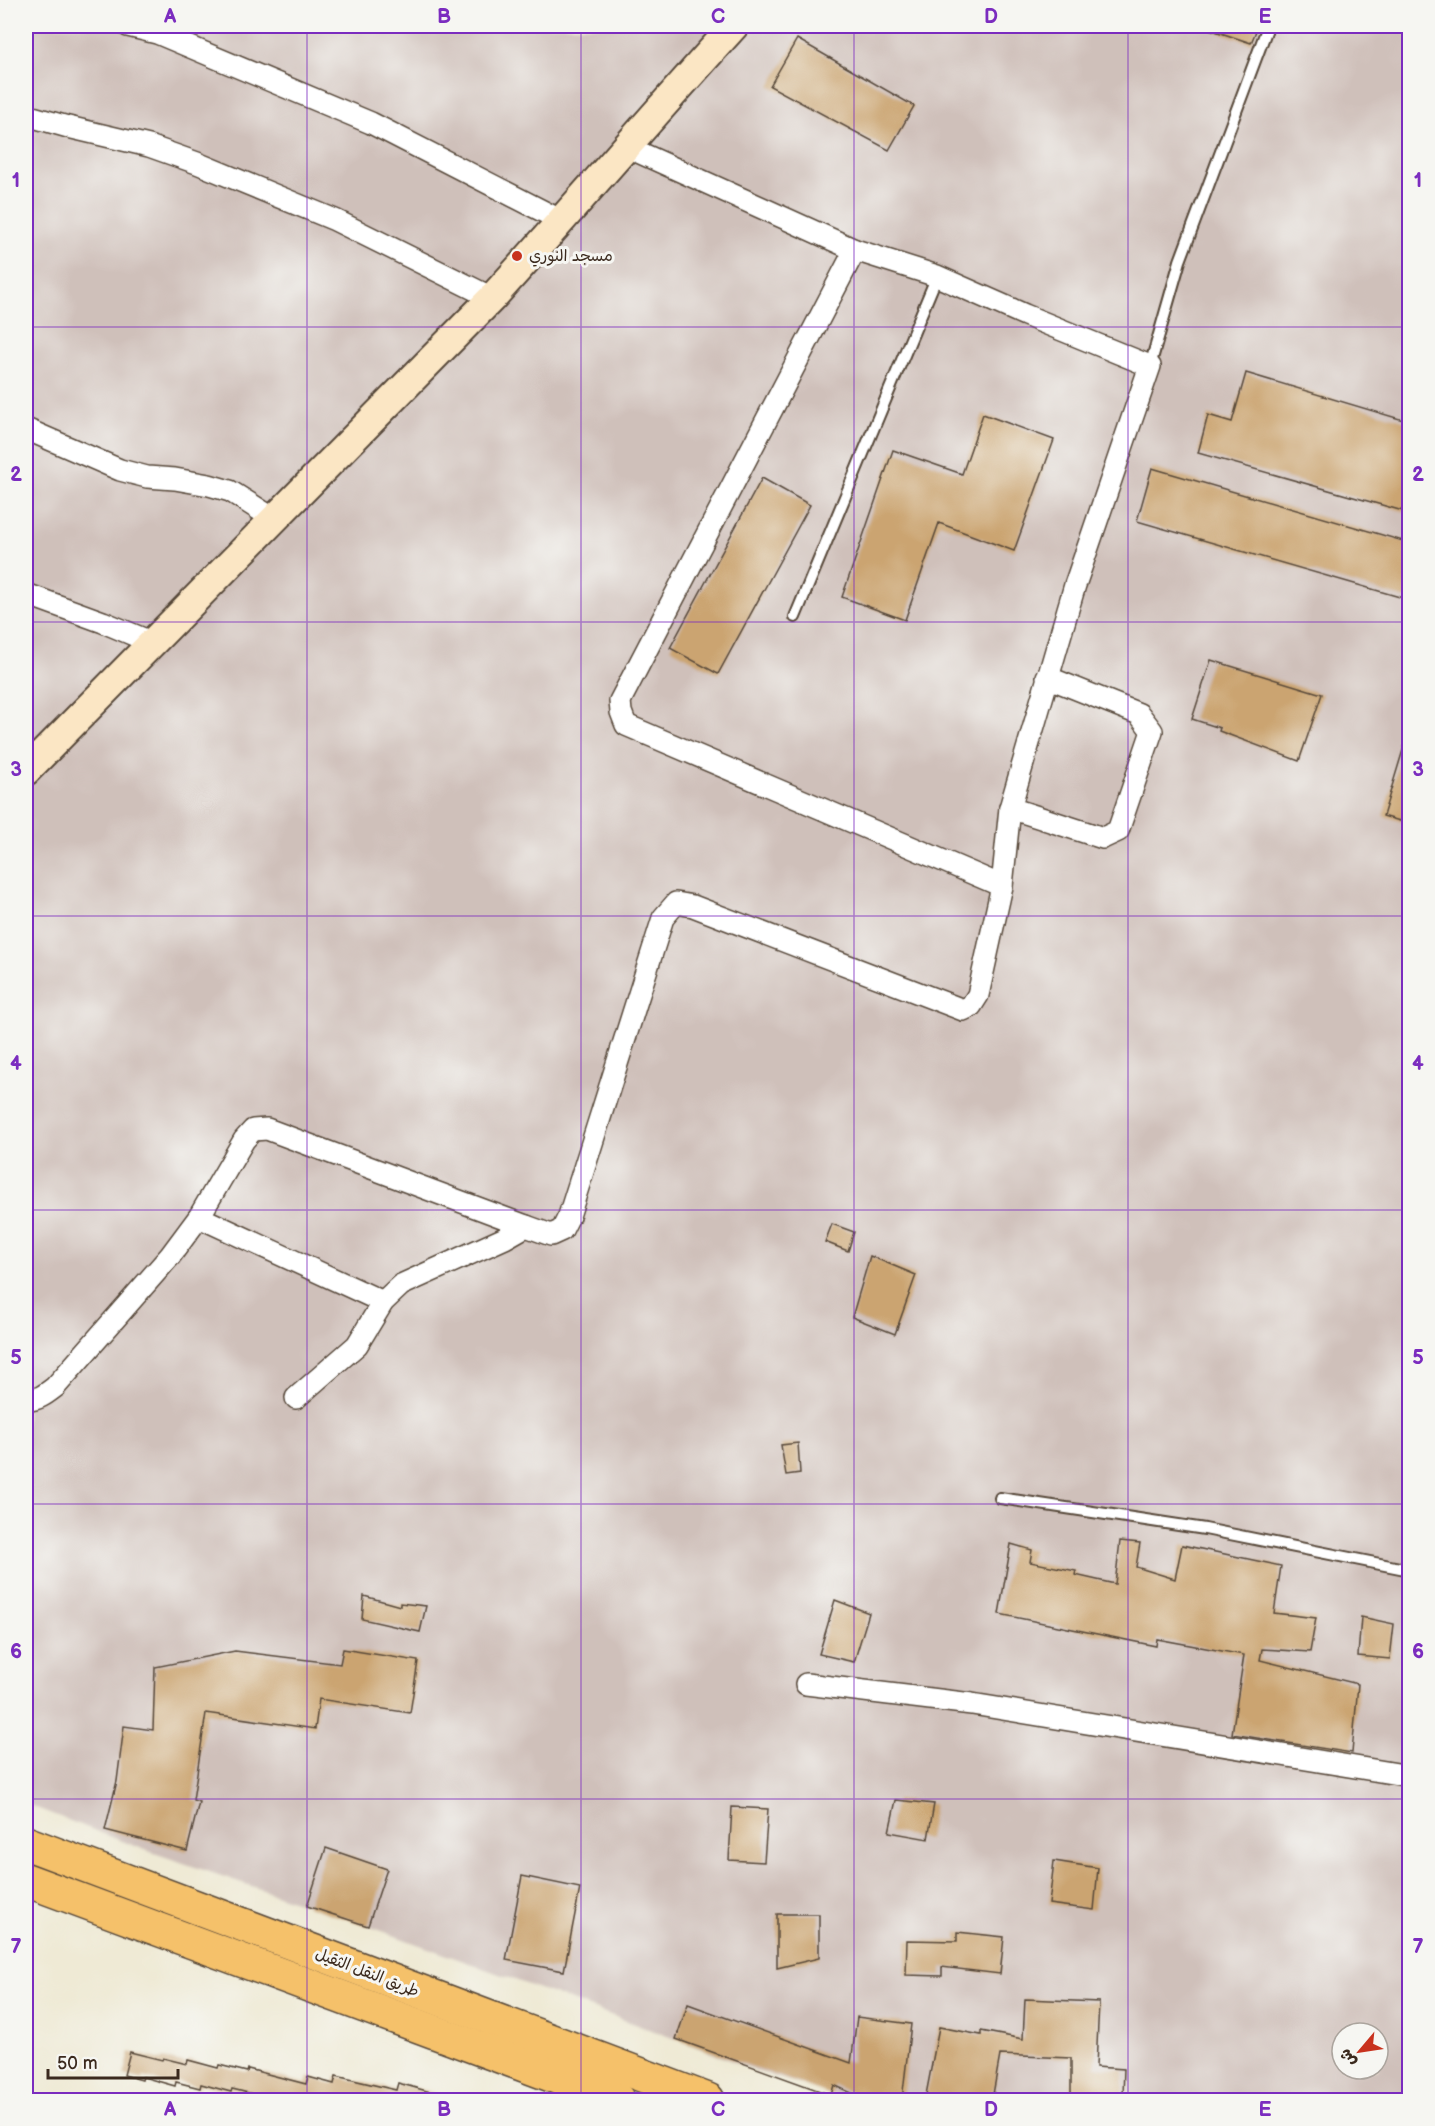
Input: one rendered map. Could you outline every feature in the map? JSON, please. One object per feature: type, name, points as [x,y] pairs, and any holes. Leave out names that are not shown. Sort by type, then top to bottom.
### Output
[{"type":"highway","name":"طريق النقل الثقيل","points":[[26,1843],[708,2100]]},
{"type":"highway","name":"طريق النقل الثقيل","points":[[26,1880],[618,2100]]},
{"type":"main road","points":[[26,771],[492,298],[734,26]]},
{"type":"street","points":[[128,26],[157,33],[371,123],[562,221]]},
{"type":"street","points":[[26,115],[149,146],[197,163],[335,220],[492,298]]},
{"type":"street","points":[[26,1400],[43,1396],[55,1387],[170,1256],[199,1217],[244,1140],[253,1130],[267,1129],[526,1226],[551,1234],[562,1230],[569,1216],[663,918],[676,903],[693,906],[963,1010],[971,1006],[978,995],[1002,886],[1010,808],[1075,585],[1150,366],[937,276],[855,250],[625,146]]},
{"type":"street","points":[[855,250],[620,700],[621,712],[626,725],[1002,886]]},
{"type":"street","points":[[26,429],[120,470],[147,477],[198,483],[230,491],[274,519]]},
{"type":"street","points":[[26,594],[153,643]]},
{"type":"street","points":[[1010,808],[1103,838],[1118,831],[1152,731],[1139,714],[1047,676]]},
{"type":"street","points":[[199,1217],[382,1302]]},
{"type":"street","points":[[296,1398],[357,1345],[382,1302],[401,1285],[505,1238],[526,1226]]},
{"type":"street","points":[[806,1684],[972,1704],[1410,1776]]},
{"type":"lane","points":[[1150,366],[1180,261],[1268,26]]},
{"type":"lane","points":[[795,617],[937,276]]},
{"type":"lane","points":[[1000,1498],[1205,1528],[1410,1570]]},
{"type":"shaded area","points":[[26,26],[1409,26],[1409,2100],[850,2100],[757,2071],[368,1926],[148,1851],[26,1804]]},
{"type":"building","points":[[1207,26],[1258,26],[1251,43],[1206,28]]},
{"type":"building","points":[[797,39],[914,106],[889,150],[770,86]]},
{"type":"building","points":[[1246,373],[1410,422],[1410,513],[1198,453],[1208,415],[1232,422]]},
{"type":"building","points":[[983,414],[1054,440],[1014,551],[939,523],[905,620],[842,597],[893,450],[962,474]]},
{"type":"building","points":[[1152,468],[1410,543],[1410,600],[1137,521]]},
{"type":"building","points":[[762,478],[810,505],[718,674],[670,648]]},
{"type":"building","points":[[1211,660],[1322,694],[1299,761],[1219,731],[1220,728],[1192,719]]},
{"type":"building","points":[[1406,740],[1410,740],[1410,824],[1383,816]]},
{"type":"building","points":[[832,1224],[854,1232],[848,1251],[825,1242]]},
{"type":"building","points":[[870,1256],[916,1275],[895,1334],[852,1317]]},
{"type":"building","points":[[798,1443],[800,1473],[786,1475],[781,1445]]},
{"type":"building","points":[[1120,1541],[1140,1543],[1136,1567],[1175,1579],[1182,1545],[1281,1566],[1274,1613],[1316,1618],[1310,1652],[1262,1649],[1260,1660],[1358,1684],[1352,1753],[1232,1734],[1244,1655],[1157,1639],[1156,1646],[999,1614],[1011,1544],[1032,1550],[1030,1562],[1076,1571],[1075,1575],[1115,1584]]},
{"type":"building","points":[[364,1596],[400,1606],[400,1603],[426,1606],[420,1632],[362,1619]]},
{"type":"building","points":[[835,1600],[869,1613],[854,1662],[819,1654]]},
{"type":"building","points":[[1361,1617],[1394,1624],[1390,1659],[1358,1656]]},
{"type":"building","points":[[343,1649],[418,1661],[410,1713],[319,1699],[315,1729],[206,1713],[193,1800],[199,1802],[187,1851],[105,1830],[117,1781],[124,1726],[153,1730],[155,1667],[235,1651],[340,1664]]},
{"type":"building","points":[[896,1800],[934,1804],[928,1839],[889,1832]]},
{"type":"building","points":[[732,1807],[768,1809],[764,1862],[729,1860]]},
{"type":"building","points":[[326,1848],[387,1869],[368,1926],[307,1906]]},
{"type":"building","points":[[1054,1861],[1098,1868],[1094,1910],[1049,1904]]},
{"type":"building","points":[[522,1876],[580,1888],[564,1971],[506,1960]]},
{"type":"building","points":[[777,1914],[819,1914],[819,1958],[777,1968]]},
{"type":"building","points":[[957,1932],[1004,1937],[1000,1974],[942,1967],[942,1976],[906,1975],[907,1940],[957,1941]]},
{"type":"building","points":[[1025,1999],[1099,2002],[1096,2067],[1124,2069],[1123,2095],[1071,2096],[1071,2058],[1000,2055],[992,2100],[925,2100],[939,2027],[981,2035],[981,2031],[1023,2039]]},
{"type":"building","points":[[688,2004],[851,2063],[857,2017],[911,2024],[902,2100],[867,2100],[834,2085],[831,2095],[676,2039]]},
{"type":"building","points":[[130,2052],[187,2064],[188,2060],[218,2068],[219,2065],[247,2072],[248,2069],[306,2084],[308,2077],[334,2084],[336,2076],[396,2090],[398,2083],[445,2096],[445,2100],[337,2100],[322,2097],[322,2100],[303,2100],[290,2097],[290,2100],[277,2100],[201,2084],[200,2088],[176,2082],[175,2086],[143,2077],[142,2080],[124,2075]]},
{"type":"place","name":"مسجد النوري","points":[[517,256]]}]
